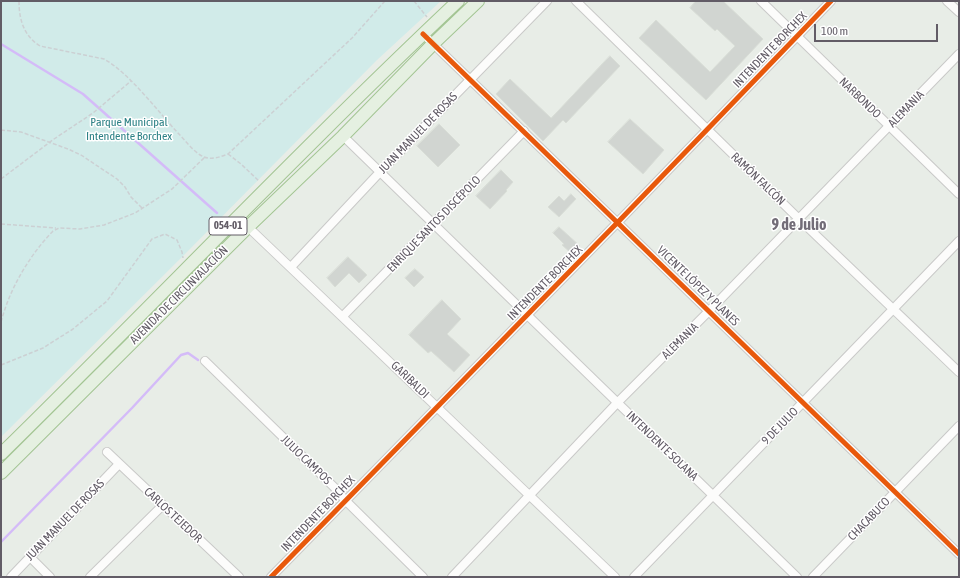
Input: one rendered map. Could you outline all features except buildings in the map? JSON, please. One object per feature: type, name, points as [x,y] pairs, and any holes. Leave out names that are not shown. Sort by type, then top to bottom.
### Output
[{"type":"highway","name":"AVENIDA DE CIRCUNVALACIÓN","points":[[1,454],[95,362],[184,270],[458,1]]},
{"type":"highway","name":"AVENIDA DE CIRCUNVALACIÓN","points":[[1,473],[248,226],[343,136],[433,44],[478,1]]},
{"type":"street","name":"JUAN MANUEL DE ROSAS","points":[[291,267],[380,172],[547,1]]},
{"type":"street","name":"RAMÓN FALCÓN","points":[[576,1],[799,219],[959,372]]},
{"type":"street","name":"NARBONDO","points":[[761,1],[959,194]]},
{"type":"street","name":"INTENDENTE BORCHEX","points":[[271,577],[344,500],[438,407],[708,130],[831,1]]},
{"type":"street","points":[[947,1],[959,12]]},
{"type":"street","name":"VICENTE LÓPEZ Y PLANES","points":[[423,34],[959,554]]},
{"type":"street","name":"ALEMANIA","points":[[452,577],[618,402],[709,311],[959,54]]},
{"type":"street","name":"ENRIQUE SANTOS DISCÉPOLO","points":[[343,316],[524,132]]},
{"type":"street","name":"INTENDENTE SOLANA","points":[[343,136],[797,577]]},
{"type":"street","name":"GARIBALDI","points":[[239,216],[615,577]]},
{"type":"street","name":"9 DE JULIO","points":[[634,577],[959,241]]},
{"type":"street","name":"JULIO CAMPOS","points":[[205,361],[334,487],[344,500],[423,577]]},
{"type":"street","name":"CHACABUCO","points":[[812,577],[959,426]]},
{"type":"street","name":"CARLOS TEJEDOR","points":[[107,452],[239,577]]},
{"type":"street","name":"JUAN MANUEL DE ROSAS","points":[[11,577],[119,464]]},
{"type":"street","points":[[90,577],[163,505]]},
{"type":"street","points":[[30,557],[50,577]]},
{"type":"path","points":[[20,1],[24,31],[33,41],[40,46],[104,59],[112,63],[131,81],[192,148],[205,157],[216,158],[228,154],[352,38],[384,1]]},
{"type":"path","points":[[414,1],[428,18]]},
{"type":"path","points":[[1,180],[49,143],[93,112],[131,81]]},
{"type":"path","points":[[1,130],[21,132],[68,149],[80,155],[117,179],[125,187],[130,197],[142,209]]},
{"type":"path","points":[[228,154],[242,164],[260,182]]},
{"type":"path","points":[[1,224],[80,229],[104,225],[142,209],[168,192],[205,157]]},
{"type":"path","points":[[1,322],[11,293],[27,264],[45,239],[58,228]]},
{"type":"path","points":[[1,365],[42,348],[73,329],[107,301],[152,239],[165,234],[177,240],[182,252],[184,270]]},
{"type":"green space","name":"Parque Municipal Intendente Borchex","points":[[1,1],[441,1],[377,60],[1,437]]},
{"type":"waterway","points":[[1,44],[83,94],[217,213]]},
{"type":"waterway","points":[[1,542],[132,408],[181,355],[188,353],[198,360]]},
{"type":"cycle path","points":[[271,577],[618,222],[831,1]]},
{"type":"cycle path","points":[[423,34],[959,554]]},
{"type":"district","name":"9 de Julio","points":[[799,225]]}]
